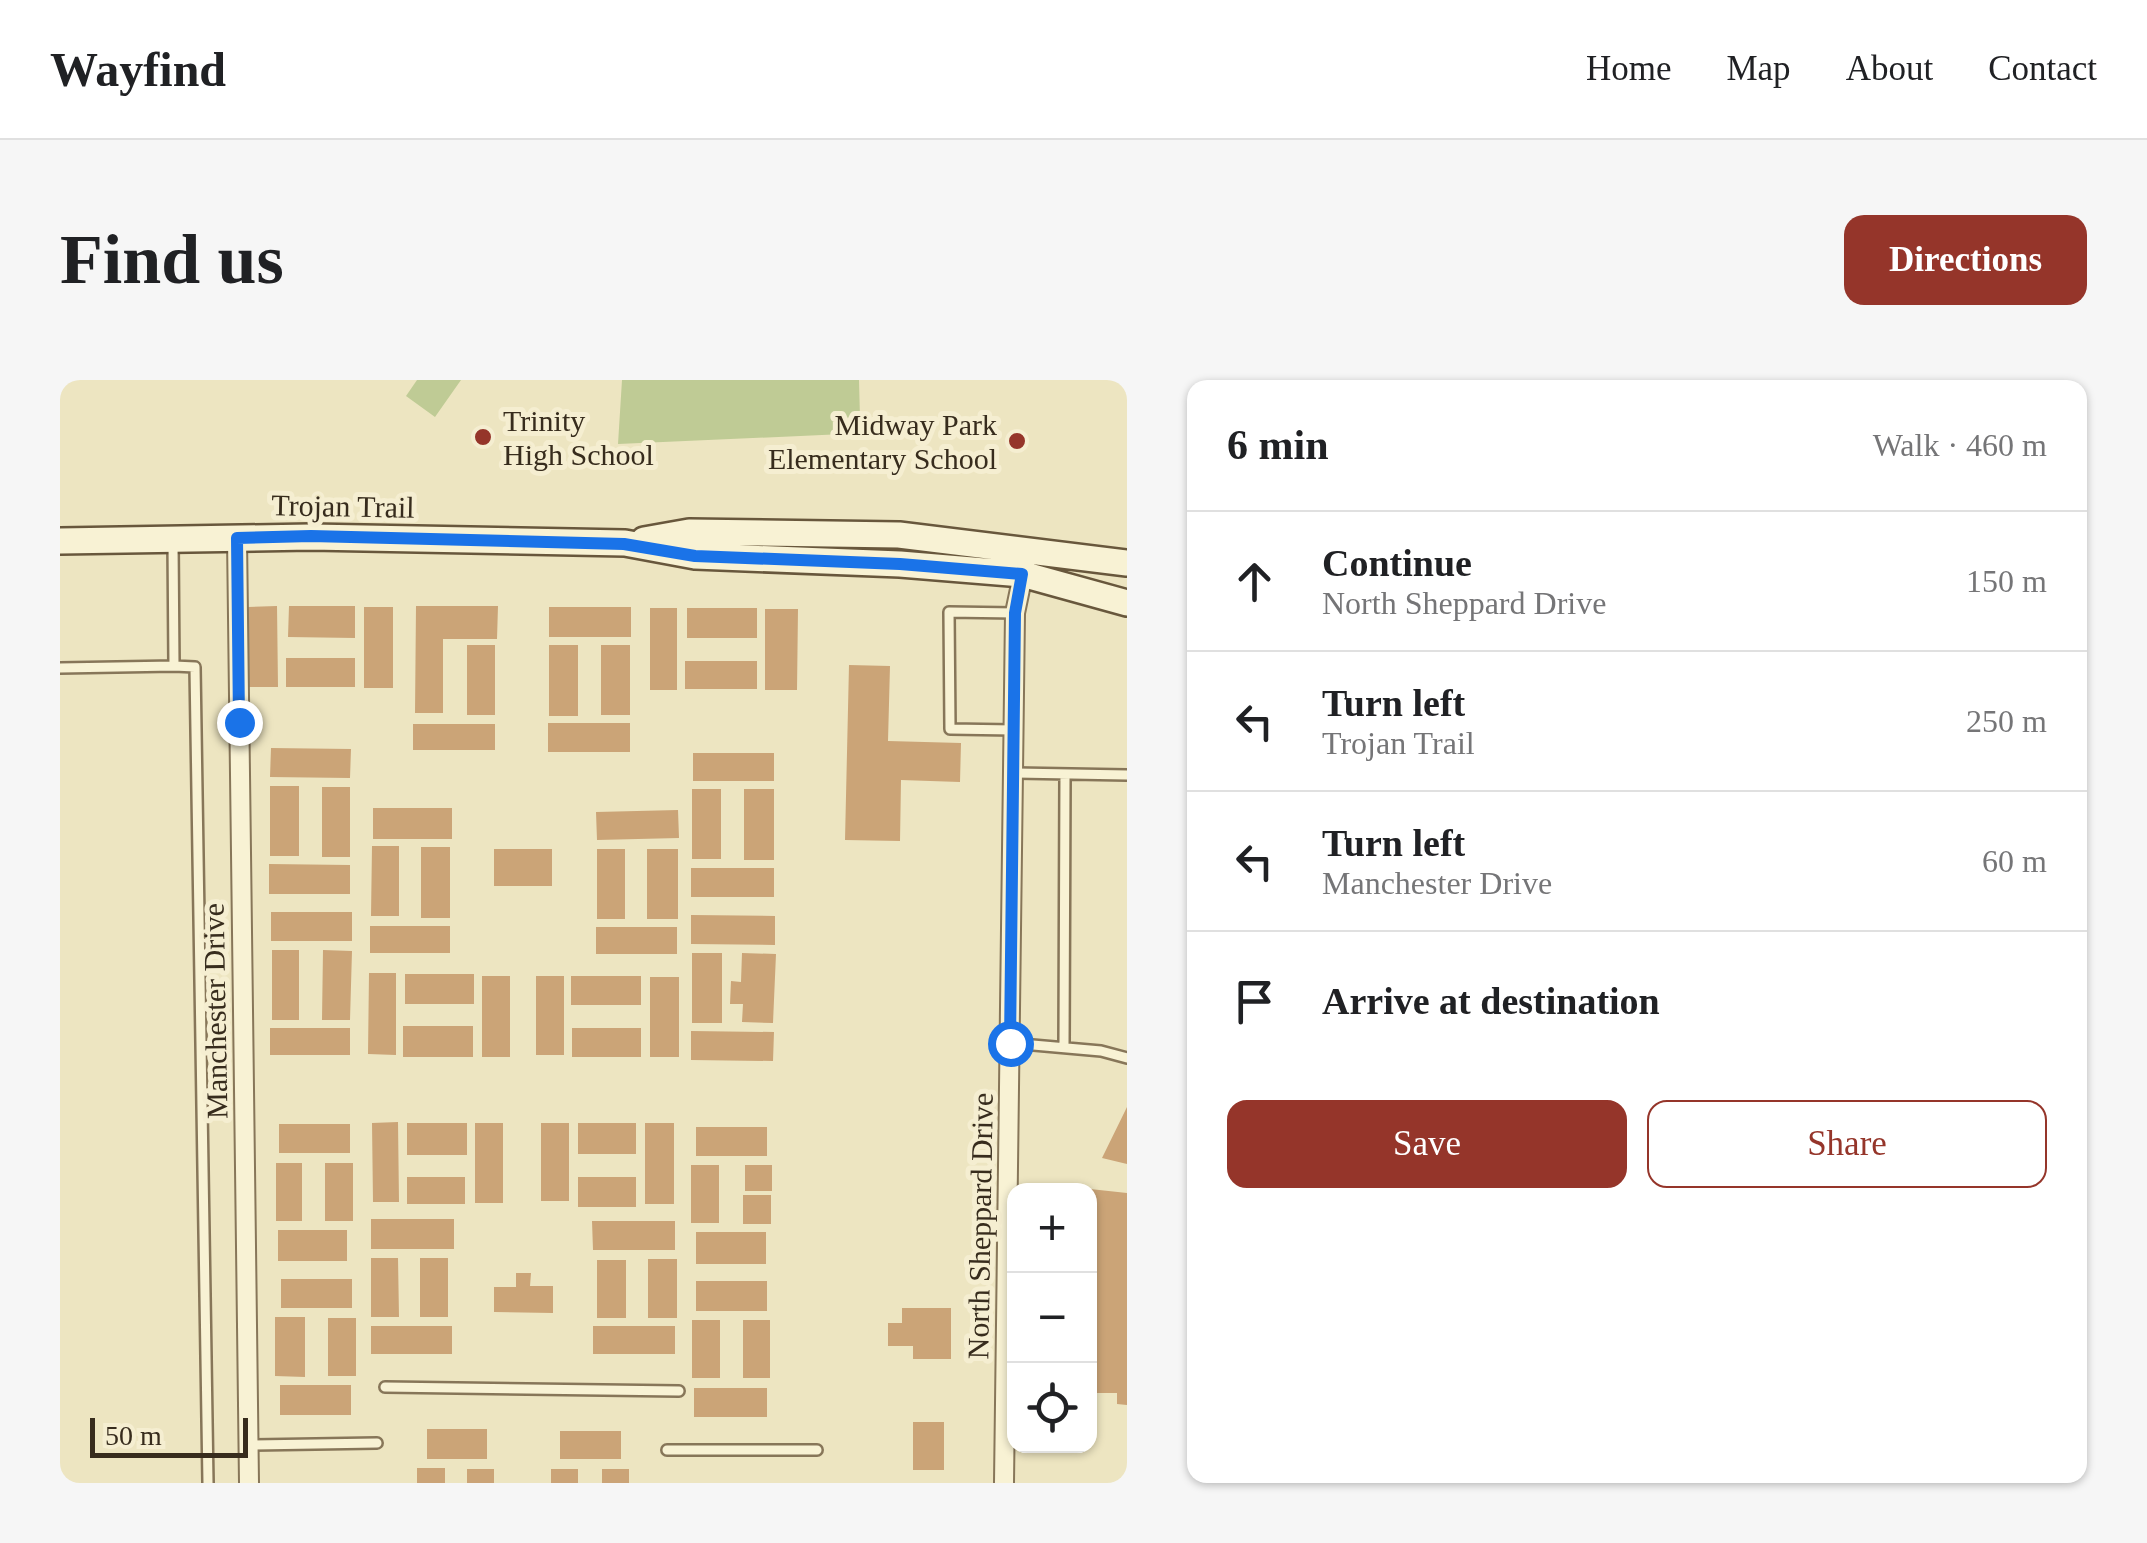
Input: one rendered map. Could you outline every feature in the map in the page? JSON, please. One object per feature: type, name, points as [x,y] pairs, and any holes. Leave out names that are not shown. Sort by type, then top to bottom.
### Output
[{"type":"street","name":"Trojan Trail","points":[[60,541],[311,536],[624,544],[695,556],[900,564],[1127,562]]},
{"type":"street","name":"Manchester Drive","points":[[237,538],[249,1483]]},
{"type":"street","name":"Trojan Trail","points":[[1025,562],[1127,603]]},
{"type":"street","name":"North Sheppard Drive","points":[[1004,1483],[1015,613],[1025,562]]},
{"type":"lane","points":[[173,539],[174,666]]},
{"type":"lane","points":[[1014,730],[950,729],[949,612],[1015,613]]},
{"type":"lane","points":[[60,668],[195,667],[208,1483]]},
{"type":"lane","points":[[1013,773],[1127,776]]},
{"type":"lane","points":[[1064,1048],[1065,775]]},
{"type":"lane","points":[[1010,1043],[1101,1050],[1127,1058]]},
{"type":"lane","points":[[385,1387],[679,1391]]},
{"type":"lane","points":[[248,1445],[378,1444]]},
{"type":"lane","points":[[667,1450],[817,1450]]},
{"type":"green space","points":[[417,380],[461,380],[435,417],[406,396]]},
{"type":"green space","points":[[622,380],[859,380],[860,418],[844,434],[618,444]]},
{"type":"building","points":[[277,606],[278,687],[249,687],[248,607]]},
{"type":"building","points":[[289,606],[355,606],[355,638],[288,637]]},
{"type":"building","points":[[416,606],[498,606],[497,639],[443,639],[443,713],[415,713]]},
{"type":"building","points":[[364,607],[393,607],[393,688],[364,688]]},
{"type":"building","points":[[549,607],[631,607],[631,637],[549,637]]},
{"type":"building","points":[[650,608],[677,608],[677,690],[650,690]]},
{"type":"building","points":[[687,608],[757,608],[757,638],[687,638]]},
{"type":"building","points":[[765,609],[798,609],[797,690],[765,690]]},
{"type":"building","points":[[467,645],[495,645],[495,715],[467,715]]},
{"type":"building","points":[[549,645],[578,645],[578,716],[549,716]]},
{"type":"building","points":[[601,645],[630,645],[630,715],[601,715]]},
{"type":"building","points":[[286,658],[355,658],[355,687],[286,687]]},
{"type":"building","points":[[685,661],[757,661],[757,689],[685,689]]},
{"type":"building","points":[[849,665],[890,666],[888,741],[961,743],[960,782],[901,780],[900,841],[845,840]]},
{"type":"building","points":[[548,723],[630,723],[630,752],[548,752]]},
{"type":"building","points":[[413,724],[495,724],[495,750],[413,750]]},
{"type":"building","points":[[271,748],[351,749],[350,778],[270,777]]},
{"type":"building","points":[[693,753],[774,753],[774,781],[693,781]]},
{"type":"building","points":[[270,786],[299,786],[299,856],[270,856]]},
{"type":"building","points":[[322,787],[350,787],[350,857],[322,857]]},
{"type":"building","points":[[692,789],[721,789],[721,859],[692,859]]},
{"type":"building","points":[[744,789],[774,789],[774,860],[744,860]]},
{"type":"building","points":[[373,808],[452,808],[452,839],[373,839]]},
{"type":"building","points":[[678,810],[679,838],[597,840],[596,812]]},
{"type":"building","points":[[372,846],[399,846],[399,916],[371,916]]},
{"type":"building","points":[[421,847],[450,847],[450,918],[421,918]]},
{"type":"building","points":[[494,849],[552,849],[552,886],[494,886]]},
{"type":"building","points":[[597,849],[625,849],[625,919],[597,919]]},
{"type":"building","points":[[647,849],[678,849],[678,919],[647,919]]},
{"type":"building","points":[[269,864],[350,865],[350,894],[269,894]]},
{"type":"building","points":[[691,868],[774,868],[774,897],[691,897]]},
{"type":"building","points":[[271,912],[352,912],[352,941],[271,941]]},
{"type":"building","points":[[691,915],[775,916],[775,945],[691,944]]},
{"type":"building","points":[[370,926],[450,926],[450,953],[370,953]]},
{"type":"building","points":[[596,927],[677,927],[677,954],[596,954]]},
{"type":"building","points":[[272,950],[299,950],[299,1020],[272,1020]]},
{"type":"building","points":[[323,950],[352,951],[350,1020],[322,1020]]},
{"type":"building","points":[[692,953],[722,953],[722,1023],[692,1023]]},
{"type":"building","points":[[742,953],[776,954],[773,1023],[742,1022],[743,1004],[730,1004],[731,981],[741,982]]},
{"type":"building","points":[[369,973],[396,973],[396,1055],[368,1054]]},
{"type":"building","points":[[405,974],[474,974],[474,1004],[405,1004]]},
{"type":"building","points":[[482,976],[510,976],[510,1057],[482,1057]]},
{"type":"building","points":[[536,976],[564,976],[564,1055],[536,1055]]},
{"type":"building","points":[[571,976],[641,976],[641,1005],[571,1005]]},
{"type":"building","points":[[650,977],[679,977],[679,1057],[650,1057]]},
{"type":"building","points":[[403,1026],[473,1026],[473,1057],[403,1057]]},
{"type":"building","points":[[270,1028],[350,1028],[350,1055],[270,1055]]},
{"type":"building","points":[[572,1028],[641,1028],[641,1057],[572,1057]]},
{"type":"building","points":[[691,1031],[774,1032],[773,1061],[691,1060]]},
{"type":"building","points":[[1127,1107],[1127,1164],[1102,1158]]},
{"type":"building","points":[[398,1122],[399,1202],[373,1202],[372,1123]]},
{"type":"building","points":[[407,1123],[467,1123],[467,1155],[407,1155]]},
{"type":"building","points":[[475,1123],[503,1123],[503,1203],[475,1203]]},
{"type":"building","points":[[541,1123],[569,1123],[569,1201],[541,1201]]},
{"type":"building","points":[[578,1123],[636,1123],[636,1154],[578,1154]]},
{"type":"building","points":[[645,1123],[674,1123],[674,1204],[645,1204]]},
{"type":"building","points":[[279,1124],[350,1124],[350,1153],[279,1153]]},
{"type":"building","points":[[696,1127],[767,1127],[767,1156],[696,1156]]},
{"type":"building","points":[[276,1163],[302,1163],[302,1221],[276,1221]]},
{"type":"building","points":[[325,1163],[353,1163],[353,1221],[325,1221]]},
{"type":"building","points":[[691,1165],[719,1165],[719,1223],[691,1223]]},
{"type":"building","points":[[745,1165],[772,1165],[772,1191],[745,1191]]},
{"type":"building","points":[[407,1177],[465,1177],[465,1204],[407,1204]]},
{"type":"building","points":[[578,1177],[636,1177],[636,1207],[578,1207]]},
{"type":"building","points":[[1097,1190],[1127,1193],[1127,1405],[1117,1404],[1117,1393],[1097,1393]]},
{"type":"building","points":[[743,1195],[771,1195],[771,1224],[743,1224]]},
{"type":"building","points":[[371,1219],[454,1219],[454,1249],[371,1249]]},
{"type":"building","points":[[592,1221],[675,1221],[675,1250],[593,1250]]},
{"type":"building","points":[[278,1230],[347,1230],[347,1261],[278,1261]]},
{"type":"building","points":[[696,1232],[766,1232],[766,1264],[696,1264]]},
{"type":"building","points":[[371,1258],[398,1258],[399,1317],[371,1317]]},
{"type":"building","points":[[420,1258],[448,1258],[448,1317],[420,1317]]},
{"type":"building","points":[[648,1259],[677,1259],[677,1318],[648,1318]]},
{"type":"building","points":[[597,1260],[626,1260],[626,1318],[597,1318]]},
{"type":"building","points":[[516,1273],[531,1273],[530,1286],[553,1286],[553,1313],[494,1312],[494,1287],[516,1287]]},
{"type":"building","points":[[281,1279],[352,1279],[352,1308],[281,1308]]},
{"type":"building","points":[[696,1281],[767,1281],[767,1311],[696,1311]]},
{"type":"building","points":[[902,1308],[951,1308],[951,1359],[913,1359],[913,1346],[888,1346],[888,1323],[902,1323]]},
{"type":"building","points":[[275,1317],[305,1317],[305,1377],[275,1376]]},
{"type":"building","points":[[328,1318],[356,1318],[356,1376],[328,1376]]},
{"type":"building","points":[[692,1320],[720,1320],[720,1378],[692,1378]]},
{"type":"building","points":[[743,1320],[770,1320],[770,1378],[743,1378]]},
{"type":"building","points":[[371,1326],[452,1326],[452,1354],[371,1354]]},
{"type":"building","points":[[593,1326],[675,1326],[675,1354],[593,1354]]},
{"type":"building","points":[[280,1385],[351,1385],[351,1415],[280,1415]]},
{"type":"building","points":[[694,1388],[767,1388],[767,1417],[694,1417]]},
{"type":"building","points":[[913,1422],[944,1422],[944,1470],[913,1470]]},
{"type":"building","points":[[427,1429],[487,1429],[487,1459],[427,1459]]},
{"type":"building","points":[[560,1431],[621,1431],[621,1459],[560,1459]]},
{"type":"building","points":[[417,1468],[445,1468],[445,1483],[417,1483]]},
{"type":"building","points":[[467,1469],[494,1469],[494,1483],[467,1483]]},
{"type":"building","points":[[551,1469],[578,1469],[578,1483],[551,1483]]},
{"type":"building","points":[[602,1469],[629,1469],[629,1483],[602,1483]]},
{"type":"place","name":"Trinity High School","points":[[483,437]]},
{"type":"place","name":"Midway Park Elementary School","points":[[1017,441]]},
{"type":"route","points":[[239,722],[237,538],[311,536],[624,544],[695,556],[900,564],[1022,574],[1015,613],[1010,1043]]}]
